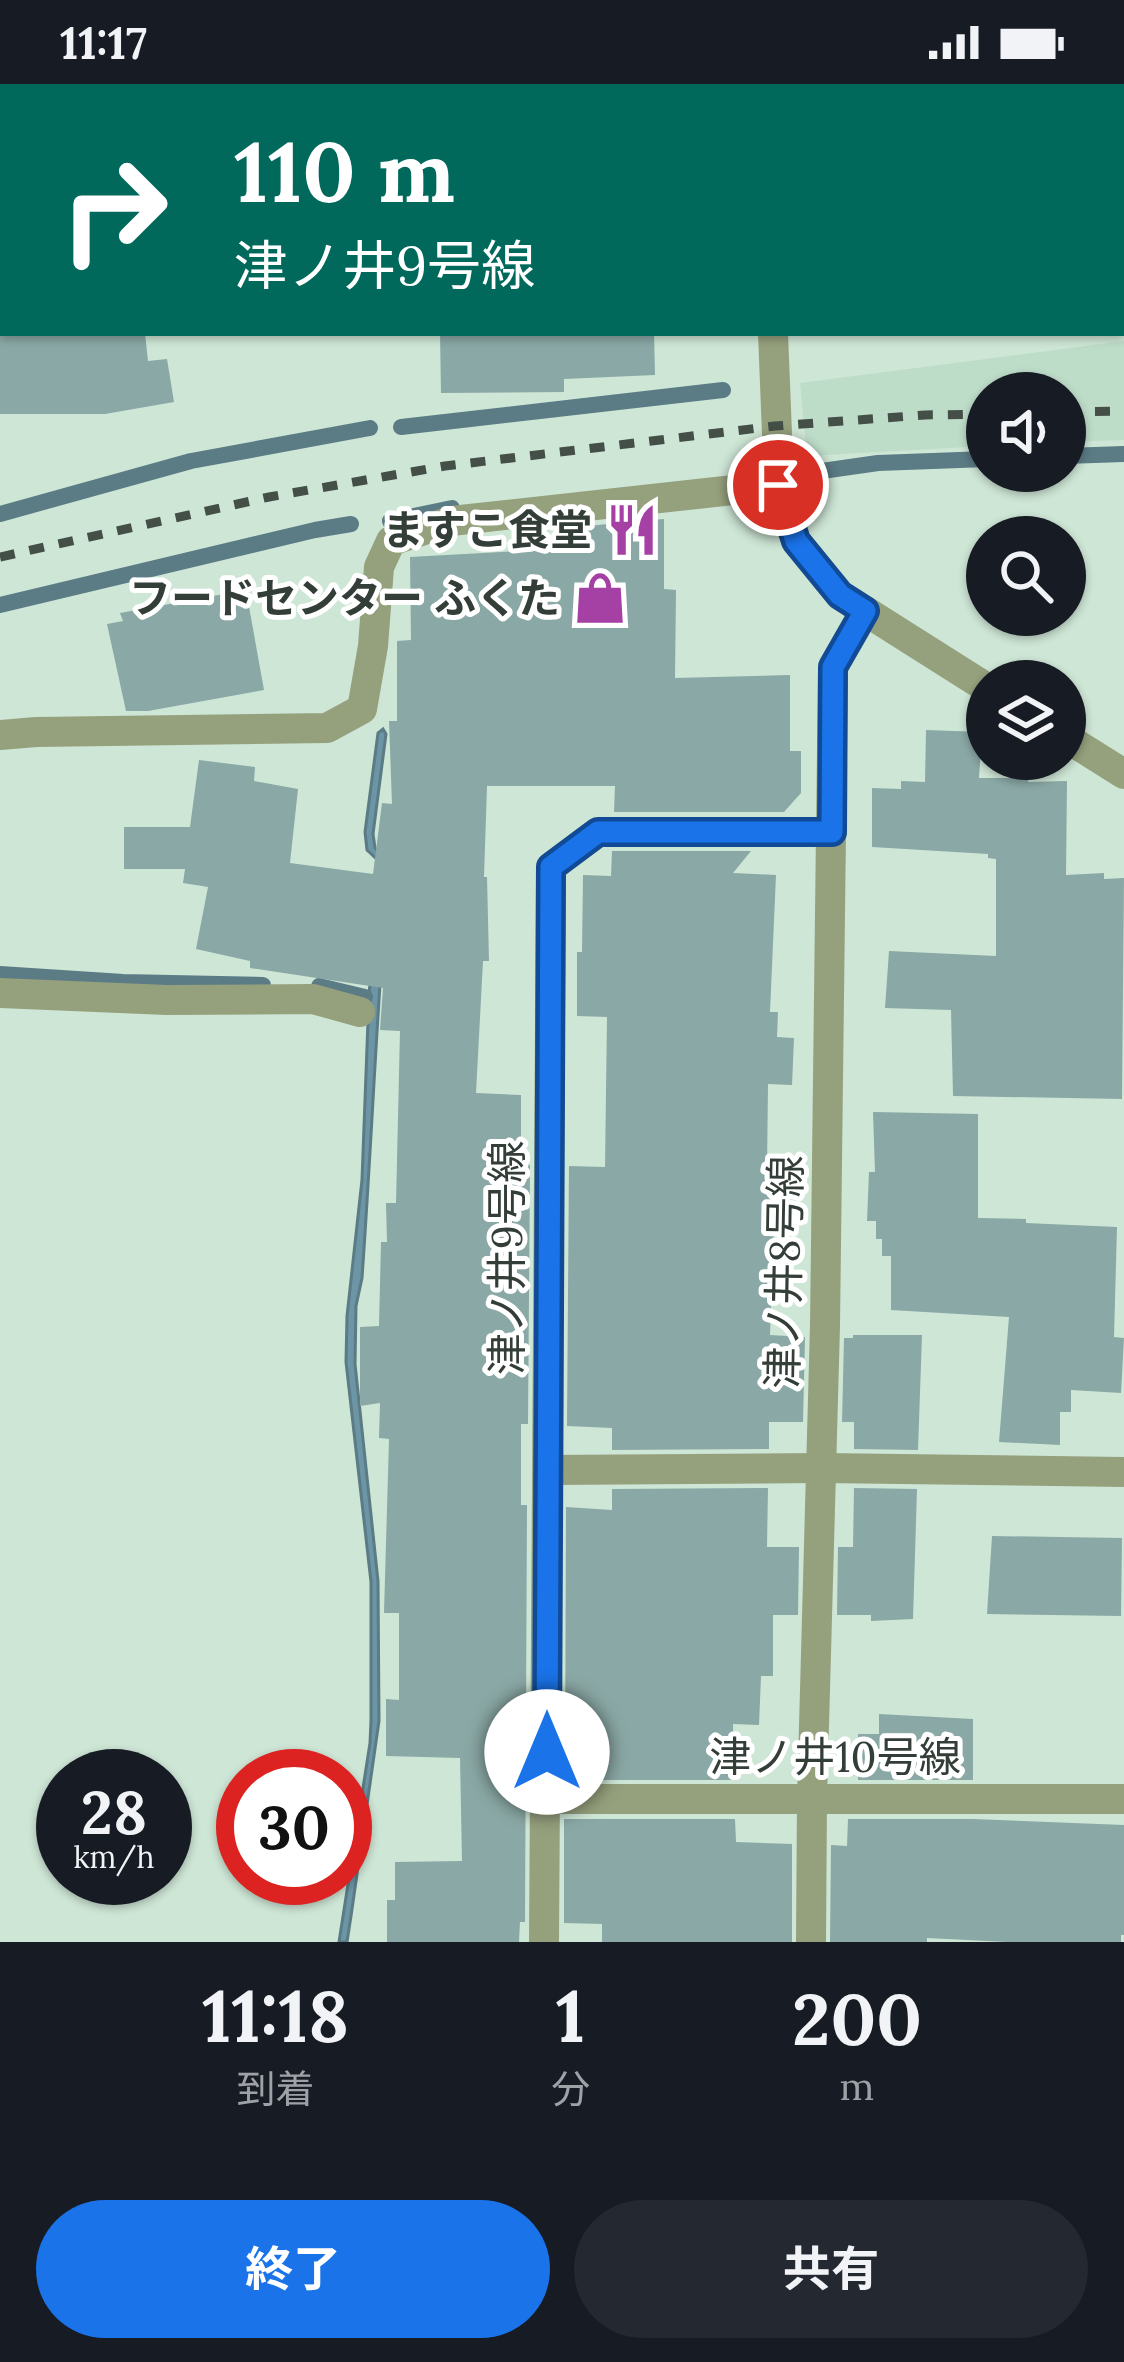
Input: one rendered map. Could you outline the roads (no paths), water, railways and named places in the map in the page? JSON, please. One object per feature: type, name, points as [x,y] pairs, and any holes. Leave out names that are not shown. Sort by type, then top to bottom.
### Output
[{"type":"street","points":[[773,336],[778,485],[796,541],[840,595],[966,675]]},
{"type":"street","points":[[0,735],[327,728],[362,709],[379,567],[391,541],[451,521],[778,485]]},
{"type":"street","name":"津ノ井8号線","points":[[811,1942],[833,667],[865,611]]},
{"type":"street","points":[[1086,750],[1124,774]]},
{"type":"street","name":"津ノ井9号線","points":[[544,1942],[551,867],[598,832],[832,832]]},
{"type":"street","points":[[0,993],[166,1000],[313,999],[359,1012]]},
{"type":"street","points":[[548,1470],[1124,1472]]},
{"type":"street","name":"津ノ井10号線","points":[[546,1799],[1124,1799]]},
{"type":"water","points":[[383,729],[386,734],[373,834],[375,848],[389,861],[355,1364],[378,1581],[379,1721],[372,1769],[371,1582],[346,1362],[382,864],[367,850],[365,832],[378,733]]},
{"type":"water","points":[[345,1905],[352,1905],[347,1942],[339,1942]]},
{"type":"waterway","points":[[401,427],[723,390]]},
{"type":"waterway","points":[[0,514],[191,461],[370,428]]},
{"type":"waterway","points":[[1086,455],[1124,454]]},
{"type":"waterway","points":[[822,471],[878,463],[966,460]]},
{"type":"waterway","points":[[390,521],[452,508]]},
{"type":"waterway","points":[[0,605],[351,524]]},
{"type":"waterway","points":[[0,974],[263,985]]},
{"type":"waterway","points":[[319,986],[365,997]]},
{"type":"railway","points":[[1086,412],[1124,411]]},
{"type":"railway","points":[[0,557],[269,497],[445,466],[775,426],[966,414]]},
{"type":"place","name":"ますこ食堂","points":[[632,530]]},
{"type":"place","name":"フードセンター ふくた","points":[[600,598]]}]
